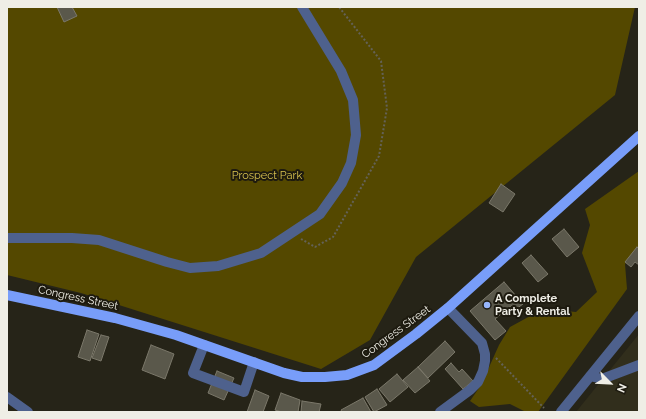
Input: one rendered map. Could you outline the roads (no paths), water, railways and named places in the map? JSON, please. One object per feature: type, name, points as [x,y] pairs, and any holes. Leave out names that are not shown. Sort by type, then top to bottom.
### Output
[{"type":"main road","name":"Congress Street","points":[[7,295],[116,318],[176,335],[284,373],[302,377],[347,375],[374,365],[448,308],[639,136]]},
{"type":"street","points":[[7,239],[72,238],[99,240],[190,268],[218,266],[261,253],[320,214],[342,183],[351,163],[356,135],[353,100],[341,71],[302,7]]},
{"type":"street","points":[[440,412],[470,390],[478,382],[484,366],[485,354],[482,342],[448,308]]},
{"type":"street","points":[[561,412],[639,316]]},
{"type":"street","points":[[204,345],[193,373],[244,392],[254,362]]},
{"type":"street","points":[[590,376],[602,378],[639,365]]},
{"type":"street","points":[[7,397],[28,412]]},
{"type":"place","name":"A Complete Party & Rental","points":[[487,305]]},
{"type":"park label","name":"Prospect Park","points":[[267,176]]}]
